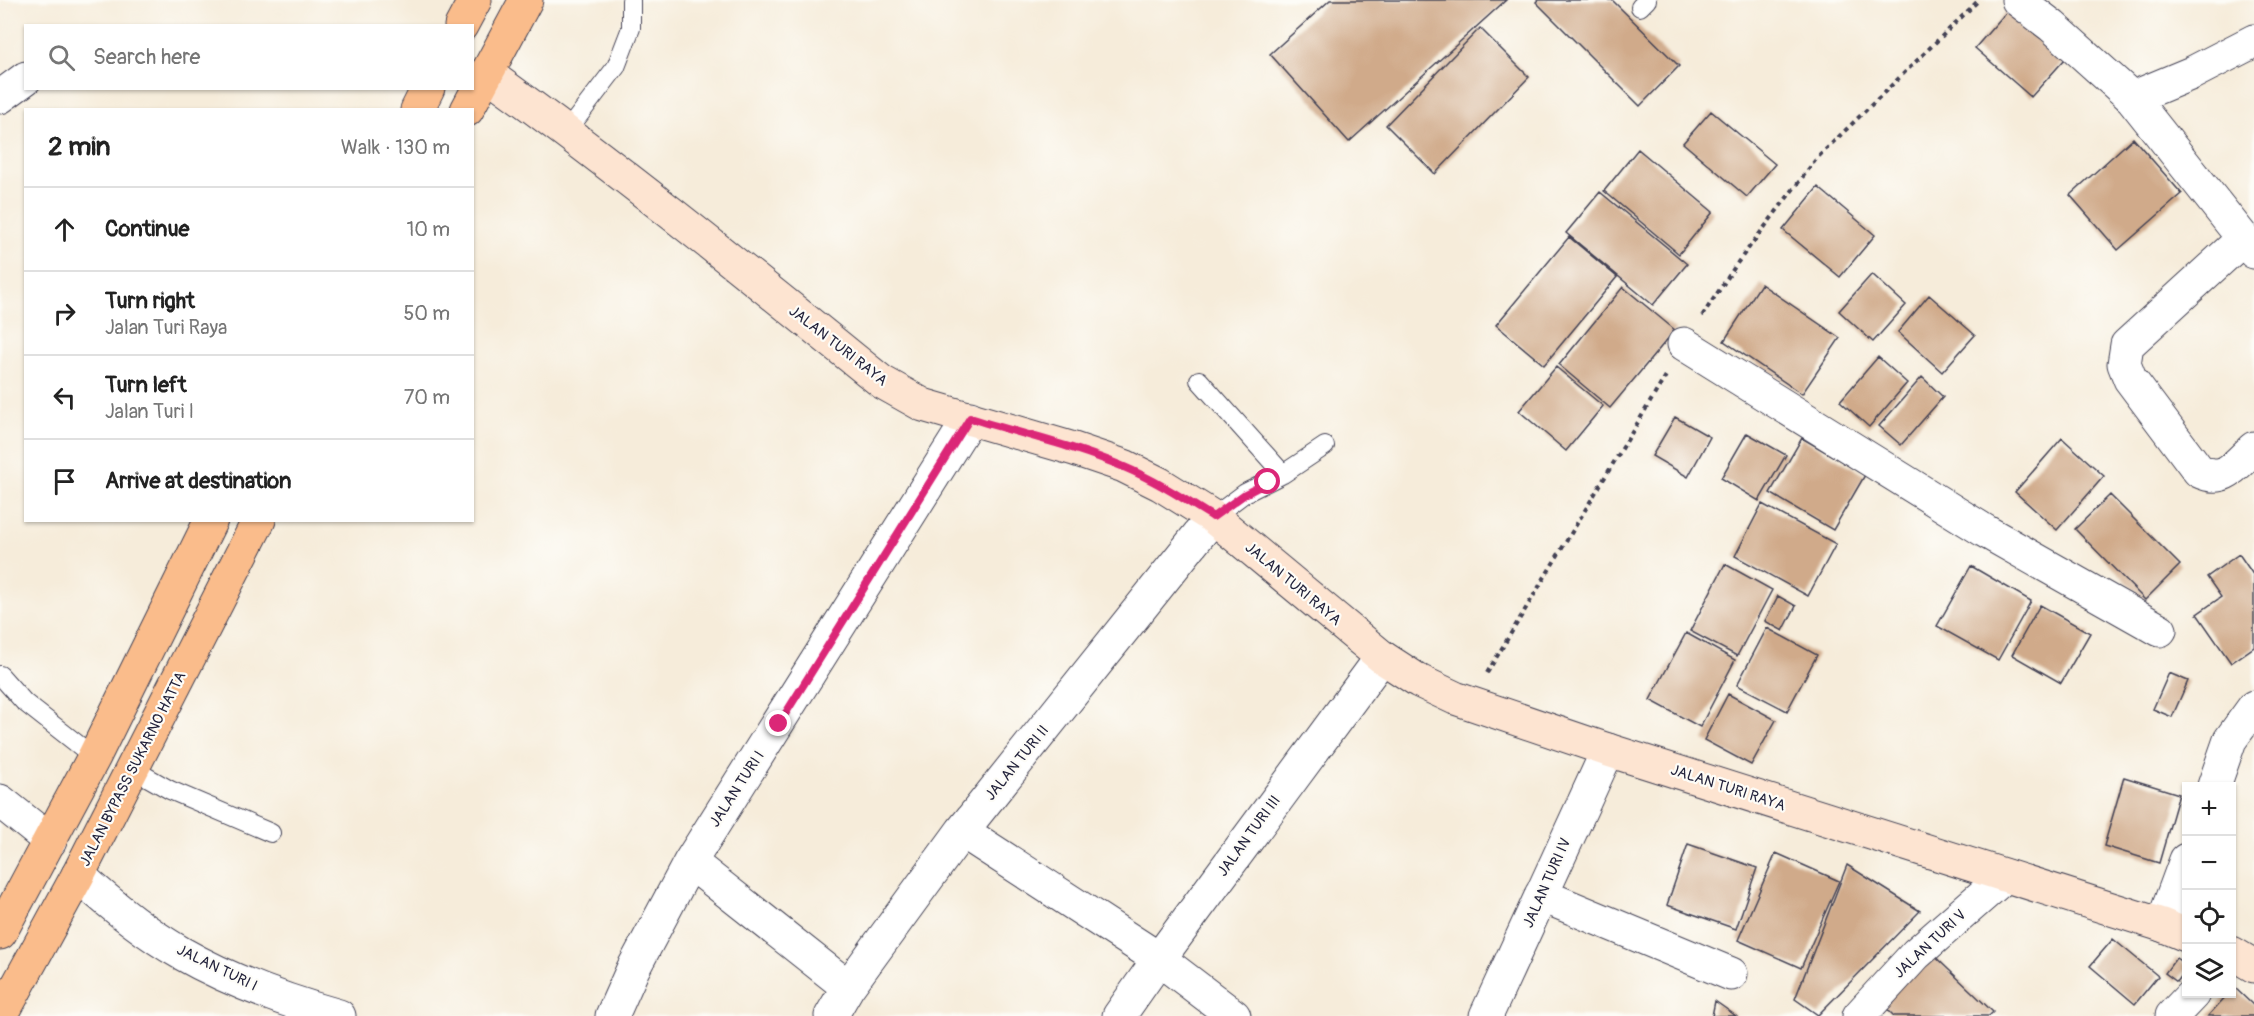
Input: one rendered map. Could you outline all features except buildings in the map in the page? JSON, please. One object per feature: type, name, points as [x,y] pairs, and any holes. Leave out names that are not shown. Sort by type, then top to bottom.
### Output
[{"type":"highway","points":[[462,24],[475,0]]},
{"type":"highway","points":[[468,108],[526,0]]},
{"type":"highway","points":[[418,108],[427,90]]},
{"type":"highway","points":[[0,933],[94,757],[210,522]]},
{"type":"highway","name":"JALAN BYPASS SUKARNO HATTA","points":[[1,1016],[134,769],[258,522]]},
{"type":"street","points":[[2018,0],[2052,26],[2132,98],[2249,245],[2127,345],[2124,364],[2130,379],[2199,471],[2210,476],[2222,475],[2254,448]]},
{"type":"street","points":[[2132,98],[2192,72],[2254,41]]},
{"type":"street","name":"JALAN TURI RAYA","points":[[486,73],[567,131],[882,382],[923,405],[1074,449],[1124,466],[1160,484],[1213,517],[1309,599],[1382,657],[1419,681],[1469,703],[1608,750],[2175,930]]},
{"type":"street","points":[[0,97],[24,79]]},
{"type":"street","points":[[1684,344],[1985,531],[2160,630]]},
{"type":"street","name":"JALAN TURI I","points":[[612,1016],[633,969],[690,862],[970,418]]},
{"type":"street","name":"JALAN TURI II","points":[[831,1016],[848,987],[962,831],[1213,517]]},
{"type":"street","name":"JALAN TURI III","points":[[1119,1016],[1382,657]]},
{"type":"street","points":[[2215,782],[2230,740],[2254,707]]},
{"type":"street","name":"JALAN TURI IV","points":[[1486,1016],[1608,750]]},
{"type":"street","points":[[0,801],[50,841]]},
{"type":"street","points":[[962,831],[1159,959],[1234,1016]]},
{"type":"street","points":[[690,862],[848,987]]},
{"type":"street","name":"JALAN TURI I","points":[[78,875],[111,905],[180,953],[303,1011],[339,1016]]},
{"type":"street","name":"JALAN TURI V","points":[[1859,1016],[1916,954],[2005,876]]},
{"type":"street","points":[[2175,930],[2182,889]]},
{"type":"street","points":[[1541,896],[1731,974]]},
{"type":"street","points":[[2236,955],[2254,966]]},
{"type":"street","points":[[2172,1016],[2188,998]]},
{"type":"lane","points":[[567,131],[616,67],[631,28],[631,0]]},
{"type":"lane","points":[[1199,380],[1284,474]]},
{"type":"lane","points":[[1213,517],[1245,494],[1284,474],[1325,446]]},
{"type":"lane","points":[[0,675],[24,702],[94,757]]},
{"type":"lane","points":[[134,769],[170,790],[271,833]]},
{"type":"path","points":[[1469,703],[1684,344],[1738,262],[1816,159],[1979,0]]},
{"type":"route","points":[[779,724],[970,418],[1124,466],[1160,484],[1213,517],[1245,494],[1268,482]]}]
